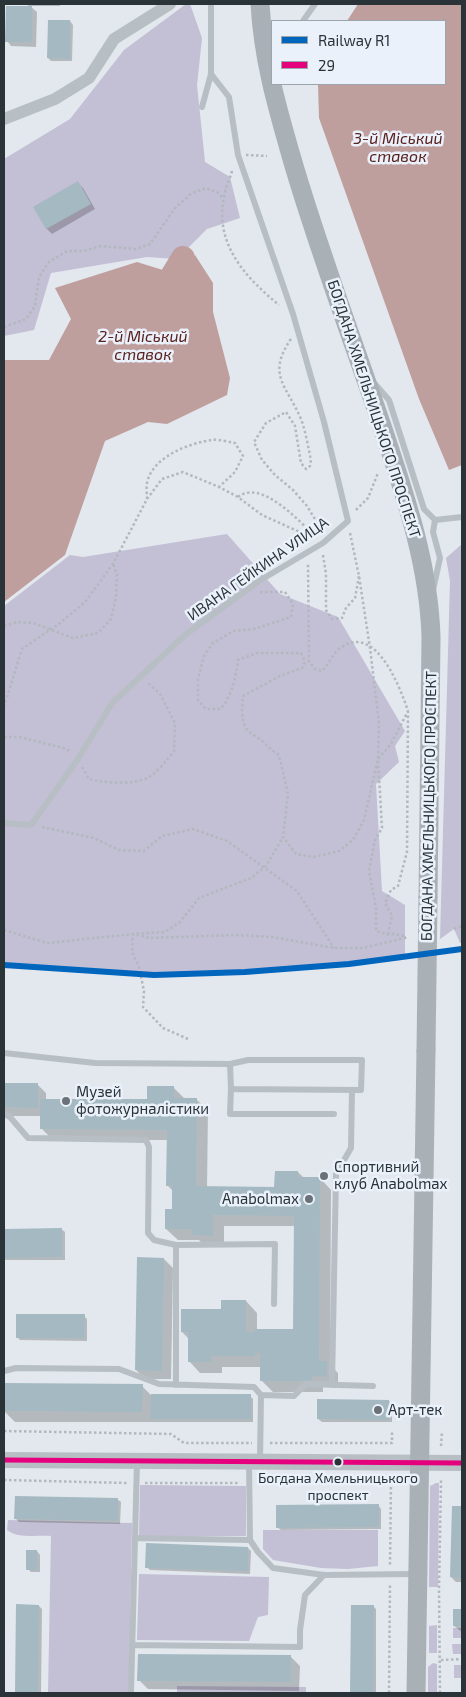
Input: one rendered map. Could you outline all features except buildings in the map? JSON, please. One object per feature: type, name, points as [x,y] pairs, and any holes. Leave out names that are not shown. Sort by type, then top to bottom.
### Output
[{"type":"main road","name":"БОГДАНА ХМЕЛЬНИЦЬКОГО ПРОСПЕКТ","points":[[260,4],[269,60]]},
{"type":"main road","name":"БОГДАНА ХМЕЛЬНИЦЬКОГО ПРОСПЕКТ","points":[[275,85],[306,207],[363,370],[413,522],[430,607],[428,897],[416,1693]]},
{"type":"street","points":[[4,119],[55,99],[89,78],[114,39],[170,4]]},
{"type":"street","points":[[4,1460],[462,1464]]},
{"type":"lane","points":[[202,107],[211,74],[211,4]]},
{"type":"lane","points":[[304,20],[315,4]]},
{"type":"lane","points":[[211,74],[229,97],[238,155],[298,329],[324,422],[348,521]]},
{"type":"lane","points":[[363,370],[389,400],[424,509],[435,520]]},
{"type":"lane","points":[[435,520],[462,517]]},
{"type":"lane","points":[[430,607],[440,558],[433,532],[435,520]]},
{"type":"lane","name":"ИВАНА ГЕЙКИНА УЛИЦА","points":[[31,825],[78,759],[112,703],[185,635],[260,581],[323,543],[348,521]]},
{"type":"lane","points":[[4,823],[31,825]]},
{"type":"lane","points":[[4,1053],[95,1063],[230,1064],[248,1060],[362,1060],[361,1090],[231,1089]]},
{"type":"lane","points":[[230,1064],[230,1114],[334,1114]]},
{"type":"lane","points":[[332,1385],[336,1174],[351,1148],[352,1090]]},
{"type":"lane","points":[[4,1114],[10,1117],[28,1138],[146,1140],[149,1147],[148,1233],[154,1240],[176,1245],[275,1244],[274,1304]]},
{"type":"lane","points":[[176,1245],[176,1385]]},
{"type":"lane","points":[[4,1371],[16,1368],[119,1369],[160,1384],[254,1387],[261,1395],[260,1443],[249,1483],[250,1540],[258,1552],[273,1568],[324,1575],[418,1574]]},
{"type":"lane","points":[[261,1395],[294,1396],[306,1384],[373,1386]]},
{"type":"lane","points":[[131,1693],[137,1460]]},
{"type":"lane","points":[[135,1538],[250,1540]]},
{"type":"lane","points":[[132,1645],[300,1646],[300,1630],[305,1594],[324,1575]]},
{"type":"path","points":[[267,156],[238,155],[223,198],[222,228],[230,251],[250,279],[289,313],[293,314]]},
{"type":"path","points":[[4,327],[26,319],[35,306],[39,277],[49,262],[68,251],[83,251],[101,246],[136,249],[150,244],[175,208],[192,193],[206,188],[217,192],[223,198]]},
{"type":"path","points":[[298,329],[280,356],[280,378],[301,420],[312,460],[310,466],[306,469],[301,464],[295,426],[286,412],[266,423],[254,442],[262,460],[307,506],[321,529],[326,574],[326,610],[332,619],[342,618],[346,608],[354,598],[359,576]]},
{"type":"path","points":[[146,500],[147,482],[153,470],[168,454],[190,445],[213,440],[235,443],[243,456],[236,472],[219,487]]},
{"type":"path","points":[[4,707],[22,649],[85,602],[113,564],[146,500],[162,479],[183,472],[219,487],[238,497],[262,514],[323,543]]},
{"type":"path","points":[[133,934],[150,938],[236,935],[272,937],[334,948],[363,948],[408,937],[389,935],[376,931],[376,908],[369,871],[375,840],[382,828],[378,759],[379,723],[359,576],[348,521],[368,498],[378,473]]},
{"type":"path","points":[[238,497],[251,492],[270,498],[293,514],[323,543]]},
{"type":"path","points":[[323,543],[308,560],[309,661],[315,669],[322,671],[342,647],[355,642],[363,643],[378,651],[397,680],[408,710],[407,852],[398,886],[391,890],[385,903],[392,916],[389,935]]},
{"type":"path","points":[[4,626],[18,622],[33,623],[73,638],[98,633],[111,619],[116,597],[117,574],[113,564]]},
{"type":"path","points":[[4,930],[47,943],[165,932],[180,922],[199,898],[245,880],[266,866],[283,837],[287,816],[288,794],[279,755],[270,750],[249,731],[244,723],[243,696],[280,676],[302,668],[305,662],[301,653],[257,653],[238,660],[234,685],[221,710],[206,709],[198,700],[198,679],[204,656],[213,643],[234,631],[254,629],[291,617],[293,604],[285,592],[244,592]]},
{"type":"path","points":[[4,737],[20,737],[67,749],[78,759],[89,779],[106,783],[127,782],[146,778],[174,751],[175,723],[160,694],[151,685],[139,678]]},
{"type":"path","points":[[283,837],[296,854],[314,857],[340,851],[353,840],[364,820],[378,759],[391,744],[408,710]]},
{"type":"path","points":[[31,825],[94,838],[119,850],[144,851],[162,836],[193,830],[227,841],[297,891],[334,948]]},
{"type":"path","points":[[454,928],[462,926]]},
{"type":"path","points":[[133,934],[132,952],[139,967],[144,991],[143,1007],[162,1028],[188,1039]]},
{"type":"path","points":[[4,1431],[171,1434],[184,1443],[392,1443],[392,1431]]},
{"type":"path","points":[[441,1446],[442,1432]]},
{"type":"path","points":[[4,1480],[136,1483],[392,1480],[389,1693]]},
{"type":"path","points":[[440,1693],[441,1480]]},
{"type":"path","points":[[441,1660],[462,1659]]},
{"type":"shaded area","points":[[186,4],[190,4],[202,38],[197,85],[205,162],[230,177],[240,218],[207,229],[177,259],[147,257],[51,273],[34,330],[4,336],[4,159],[70,119],[124,50]]},
{"type":"shaded area","points":[[227,534],[280,594],[338,617],[405,731],[395,746],[399,762],[376,784],[382,891],[405,905],[405,957],[284,968],[155,974],[4,963],[4,606],[70,555],[83,557]]},
{"type":"shaded area","points":[[462,544],[462,943],[460,943],[454,929],[440,939],[450,581],[446,558]]},
{"type":"shaded area","points":[[439,1483],[438,1587],[429,1587],[430,1486]]},
{"type":"shaded area","points":[[140,1485],[246,1486],[246,1536],[139,1536]]},
{"type":"shaded area","points":[[8,1520],[132,1523],[129,1693],[48,1693],[51,1536],[17,1535],[7,1530]]},
{"type":"shaded area","points":[[263,1530],[378,1530],[378,1566],[348,1569],[321,1568],[273,1560],[263,1549]]},
{"type":"shaded area","points":[[139,1574],[269,1577],[268,1615],[258,1617],[249,1641],[137,1640]]},
{"type":"shaded area","points":[[437,1625],[437,1653],[429,1653],[429,1626]]},
{"type":"shaded area","points":[[453,1628],[462,1628],[462,1638],[453,1638]]},
{"type":"shaded area","points":[[452,1644],[462,1644],[462,1654],[453,1654]]},
{"type":"shaded area","points":[[433,1663],[437,1664],[437,1693],[428,1693],[428,1667]]},
{"type":"shaded area","points":[[454,1665],[462,1665],[462,1678],[454,1678]]},
{"type":"shaded area","points":[[177,1686],[306,1687],[306,1693],[177,1693]]},
{"type":"water","name":"3-й Міський ставок","points":[[358,4],[462,4],[462,465],[449,470],[419,399],[319,118],[318,85],[446,85],[446,20],[348,20]]},
{"type":"water","name":"2-й Міський ставок","points":[[195,255],[213,283],[213,312],[230,378],[227,395],[167,424],[148,422],[105,441],[65,555],[4,602],[4,360],[49,360],[71,319],[55,288],[137,262],[179,275]]},
{"type":"waterway","points":[[157,301],[183,258]]},
{"type":"rail line","name":"R1","points":[[4,965],[154,975],[245,972],[349,964],[462,949]]},
{"type":"transit line","name":"29","points":[[4,1460],[462,1463]]},
{"type":"place","name":"Музей фотожурналістики","points":[[66,1101]]},
{"type":"place","name":"Спортивний клуб Anabolmax","points":[[324,1176]]},
{"type":"place","name":"Anabolmax","points":[[309,1199]]},
{"type":"place","name":"Арт-тек","points":[[378,1410]]},
{"type":"place","name":"Богдана Хмельницького проспект","points":[[338,1462]]}]
